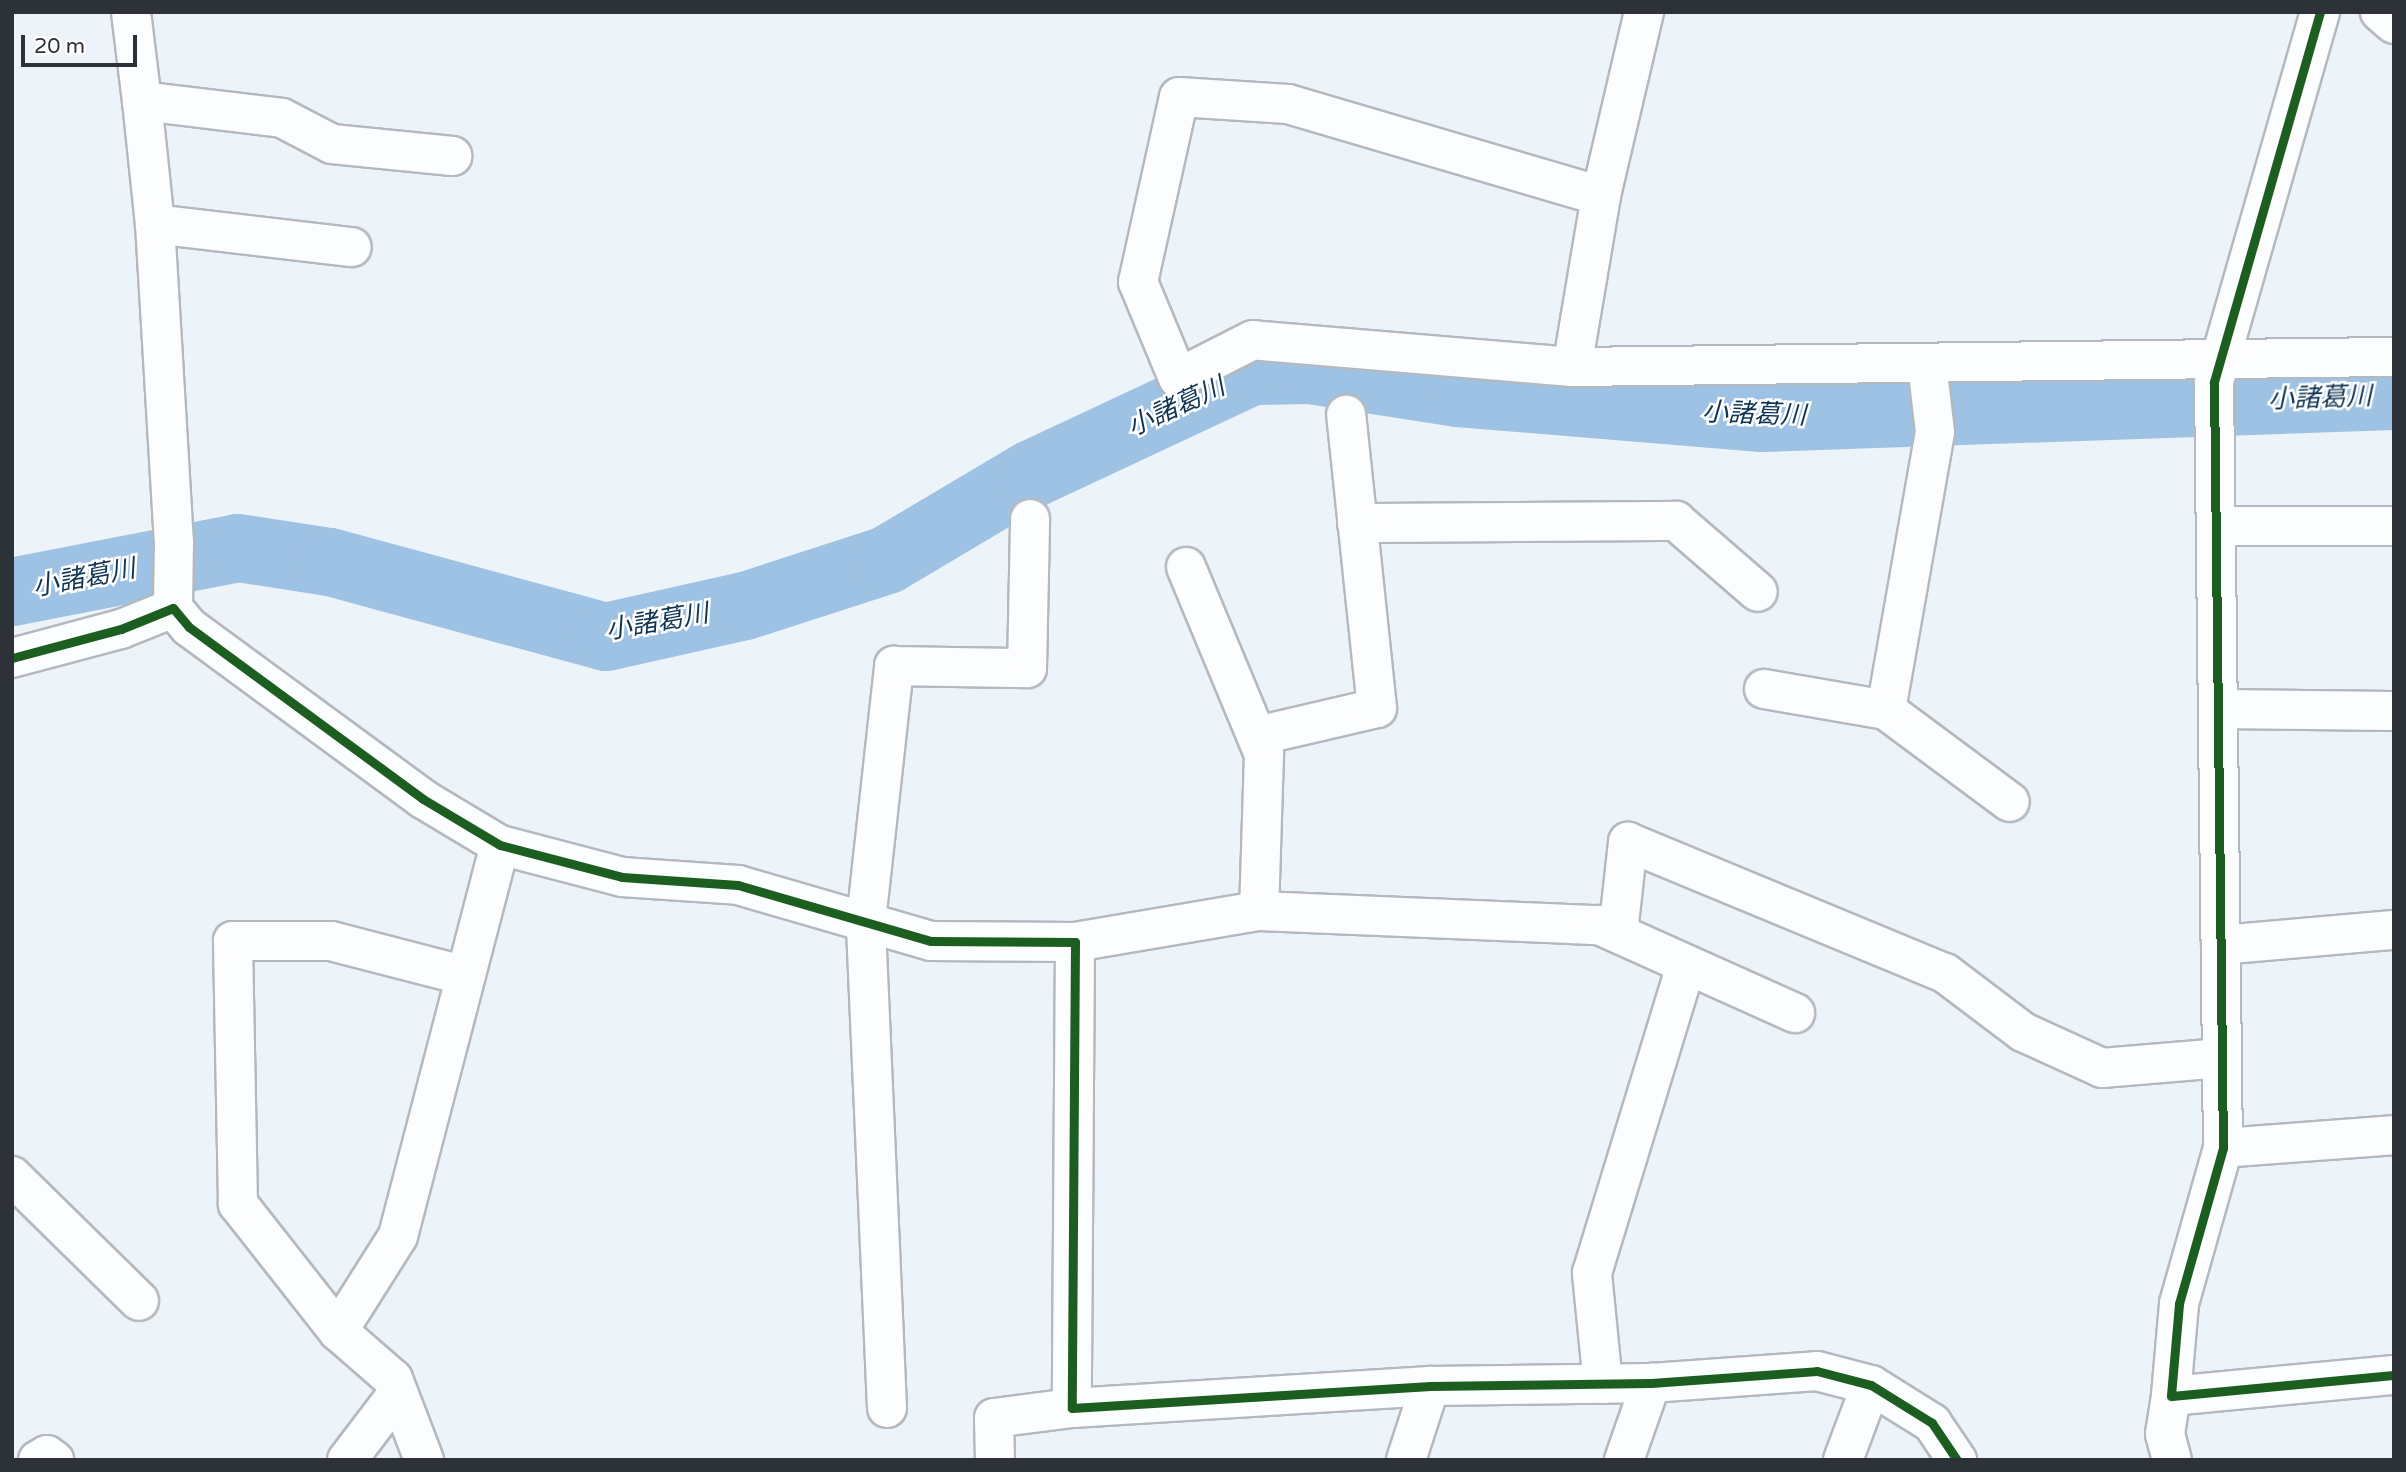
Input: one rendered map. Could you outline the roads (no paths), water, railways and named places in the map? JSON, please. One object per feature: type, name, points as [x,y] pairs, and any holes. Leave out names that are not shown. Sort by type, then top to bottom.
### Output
[{"type":"street","points":[[131,12],[155,224],[174,574],[189,627],[423,799],[500,845],[622,877],[738,885],[931,941],[1075,942],[1259,911],[1599,925],[1795,1013]]},
{"type":"street","points":[[1572,367],[1601,196],[1644,12]]},
{"type":"street","points":[[2172,1460],[2165,1433],[2179,1304],[2222,1148],[2216,372],[2320,12]]},
{"type":"street","points":[[2380,12],[2394,24]]},
{"type":"street","points":[[1601,196],[1288,104],[1180,97],[1138,282],[1178,378],[1253,340],[1572,367],[1927,374],[2216,372],[2394,357]]},
{"type":"street","points":[[142,101],[282,118],[332,144],[452,156]]},
{"type":"street","points":[[155,224],[352,247]]},
{"type":"street","points":[[1886,710],[1935,432],[1927,374]]},
{"type":"street","points":[[1257,736],[1377,708],[1346,415]]},
{"type":"street","points":[[887,1408],[866,921],[894,666],[1027,668],[1030,519]]},
{"type":"street","points":[[1357,523],[1676,521],[1758,592]]},
{"type":"street","points":[[2218,526],[2394,526]]},
{"type":"street","points":[[1186,567],[1264,754],[1259,911]]},
{"type":"street","points":[[12,658],[121,629],[174,574]]},
{"type":"street","points":[[1764,689],[1886,710],[2010,802]]},
{"type":"street","points":[[2219,709],[2394,711]]},
{"type":"street","points":[[1618,933],[1628,842],[1945,973],[2023,1032],[2102,1068],[2222,1058]]},
{"type":"street","points":[[338,1331],[398,1236],[500,845]]},
{"type":"street","points":[[2221,944],[2394,930]]},
{"type":"street","points":[[424,1460],[393,1379],[338,1331],[238,1203],[233,941],[331,941],[466,976]]},
{"type":"street","points":[[1072,1408],[1075,942]]},
{"type":"street","points":[[1604,1384],[1592,1273],[1686,965]]},
{"type":"street","points":[[2222,1148],[2394,1135]]},
{"type":"street","points":[[12,1176],[139,1301]]},
{"type":"street","points":[[995,1460],[994,1418],[1072,1408],[1430,1386],[1651,1383],[1817,1371],[1871,1385],[1932,1423],[1957,1460]]},
{"type":"street","points":[[2171,1396],[2394,1375]]},
{"type":"street","points":[[1624,1460],[1651,1383]]},
{"type":"street","points":[[1843,1460],[1871,1385]]},
{"type":"street","points":[[1406,1460],[1430,1386]]},
{"type":"street","points":[[347,1460],[398,1393]]},
{"type":"street","points":[[38,1460],[47,1455],[54,1460]]},
{"type":"waterway","name":"小諸葛川","points":[[12,592],[238,548],[330,562],[606,637],[745,606],[887,560],[1032,474],[1252,371],[1309,370],[1458,393],[1762,418],[2394,396]]}]
